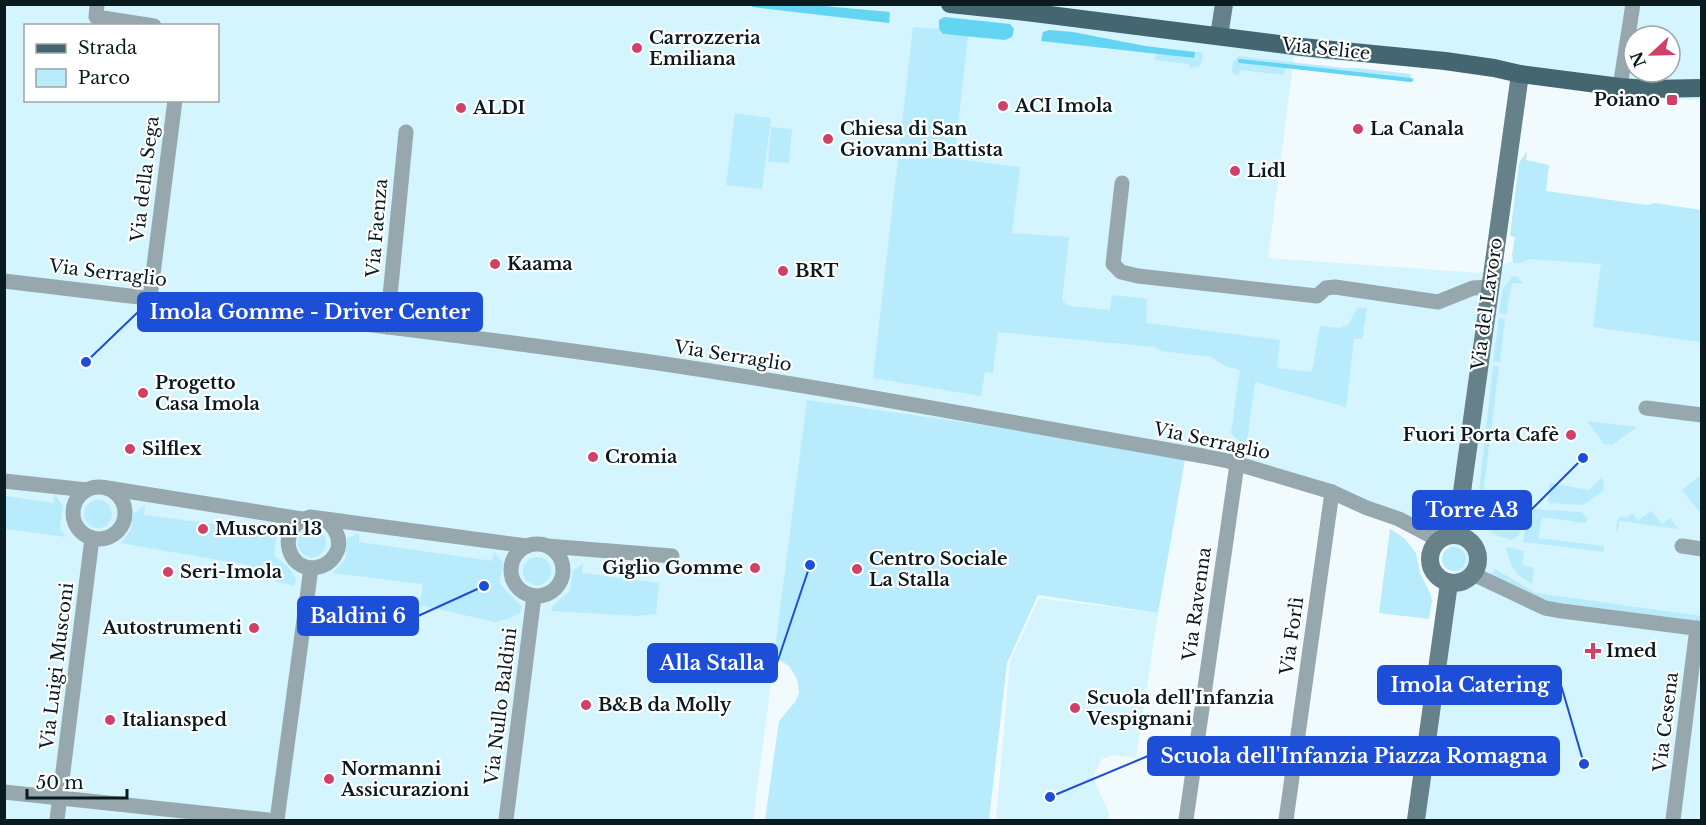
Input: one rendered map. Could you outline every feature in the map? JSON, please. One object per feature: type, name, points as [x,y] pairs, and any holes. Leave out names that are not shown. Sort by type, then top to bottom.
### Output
[{"type":"main road","name":"Via Selice","points":[[950,4],[1302,47],[1445,61],[1520,74],[1620,87],[1701,88]]},
{"type":"main road","points":[[1219,36],[1224,4]]},
{"type":"main road","name":"Via del Lavoro","points":[[1449,583],[1437,576],[1430,564],[1431,550],[1447,537],[1489,287],[1520,74]]},
{"type":"main road","points":[[1416,820],[1449,583],[1462,582],[1473,574],[1478,560],[1474,546],[1463,537],[1447,537]]},
{"type":"street","points":[[97,4],[96,17],[141,24]]},
{"type":"street","points":[[1620,87],[1633,4]]},
{"type":"street","name":"Via della Sega","points":[[150,298],[175,102]]},
{"type":"street","name":"Via Faenza","points":[[387,327],[406,132]]},
{"type":"street","points":[[1122,183],[1113,264],[1121,272],[1138,276],[1317,296],[1326,288],[1335,287],[1438,302],[1473,288],[1489,287]]},
{"type":"street","name":"Via Serraglio","points":[[4,281],[225,306],[663,364],[1191,454],[1237,464],[1332,492],[1367,508],[1447,537]]},
{"type":"street","points":[[1646,408],[1701,415]]},
{"type":"street","name":"Via Ravenna","points":[[1186,820],[1237,464]]},
{"type":"street","points":[[4,481],[87,490]]},
{"type":"street","points":[[106,488],[115,492],[121,499],[125,516],[122,525],[110,537],[92,538],[78,528],[73,512],[80,495],[93,488],[106,488],[302,519]]},
{"type":"street","name":"Via Forlì","points":[[1286,820],[1332,492]]},
{"type":"street","points":[[326,520],[337,533],[339,542],[337,550],[327,564],[311,568],[303,566],[296,561],[288,547],[288,538],[295,524],[310,517],[527,546],[541,544],[672,556]]},
{"type":"street","name":"Via Luigi Musconi","points":[[57,820],[92,538]]},
{"type":"street","points":[[527,546],[519,550],[514,557],[510,574],[518,589],[534,597],[550,593],[561,581],[563,573],[560,557],[548,546]]},
{"type":"street","points":[[1682,546],[1701,549]]},
{"type":"street","points":[[277,820],[311,568]]},
{"type":"street","points":[[1473,574],[1545,608],[1699,628]]},
{"type":"street","name":"Via Nullo Baldini","points":[[506,820],[534,597]]},
{"type":"street","name":"Via Cesena","points":[[1673,820],[1699,628]]},
{"type":"street","points":[[4,792],[268,820]]},
{"type":"shaded area","points":[[5,5],[1701,5],[1701,100],[1496,73],[1294,57],[1268,258],[1481,273],[1527,256],[1701,260],[1701,820],[1424,820],[1457,554],[1424,529],[1267,473],[808,401],[753,820],[5,820]]},
{"type":"shaded area","name":"Scuola dell'Infanzia Vespignani","points":[[1039,598],[1158,613],[1136,758],[1113,755],[1102,759],[1094,773],[1095,782],[1109,813],[1108,820],[996,820],[1010,661]]},
{"type":"green space","points":[[913,27],[939,29],[944,35],[968,36],[954,159],[1020,167],[1012,233],[1069,237],[1062,300],[1068,306],[1110,310],[1112,295],[1147,299],[1146,323],[1280,340],[1277,368],[1312,372],[1320,326],[1340,328],[1349,324],[1357,308],[1367,308],[1362,339],[1354,339],[1346,407],[1255,382],[1246,449],[1231,433],[1240,370],[1225,366],[1211,357],[1161,351],[1154,347],[998,332],[993,373],[985,372],[981,396],[873,378]]},
{"type":"green space","points":[[1195,52],[1203,53],[1202,63],[1197,67],[1155,60],[1156,54],[1194,58]]},
{"type":"green space","points":[[1238,56],[1411,74],[1409,82],[1285,68],[1284,75],[1240,70],[1239,75],[1232,72],[1233,62]]},
{"type":"green space","points":[[735,113],[771,118],[762,189],[726,185]]},
{"type":"green space","points":[[771,127],[792,129],[789,163],[768,162]]},
{"type":"green space","points":[[1527,151],[1526,160],[1549,165],[1546,191],[1701,210],[1701,342],[1593,327],[1601,264],[1529,259],[1521,263],[1513,263],[1515,237],[1510,236],[1519,163]]},
{"type":"green space","points":[[1511,276],[1518,277],[1523,284],[1512,283],[1506,315],[1499,313],[1503,289]]},
{"type":"green space","points":[[1499,318],[1505,319],[1500,362],[1493,361]]},
{"type":"green space","points":[[1493,366],[1499,367],[1481,511],[1486,518],[1513,523],[1515,507],[1523,509],[1519,535],[1512,540],[1499,536],[1485,527],[1477,509]]},
{"type":"green space","points":[[807,400],[1186,454],[1158,613],[1038,595],[1007,663],[989,820],[765,820],[779,721],[795,702],[799,693],[797,679],[789,666],[774,656]]},
{"type":"green space","points":[[1587,421],[1637,427],[1612,445],[1604,444]]},
{"type":"green space","points":[[1701,475],[1701,512],[1682,490]]},
{"type":"green space","points":[[1601,478],[1604,483],[1603,491],[1583,505],[1548,503],[1550,483],[1589,490]]},
{"type":"green space","points":[[55,494],[63,507],[60,528],[66,537],[5,529],[5,496],[53,503]]},
{"type":"green space","points":[[98,500],[108,504],[112,514],[108,524],[98,528],[88,524],[84,514],[88,504]]},
{"type":"green space","points":[[145,505],[144,515],[268,531],[269,522],[277,532],[274,555],[289,568],[296,579],[294,586],[256,577],[247,565],[121,543],[131,530],[133,514]]},
{"type":"green space","points":[[1533,509],[1582,512],[1588,520],[1585,523],[1542,517],[1538,538],[1604,546],[1604,552],[1523,542],[1528,518]]},
{"type":"green space","points":[[1651,511],[1662,524],[1670,518],[1678,529],[1619,521],[1618,531],[1616,531],[1620,517],[1628,517],[1632,513],[1638,521]]},
{"type":"green space","points":[[312,529],[322,533],[326,543],[322,553],[312,557],[302,553],[298,543],[302,533]]},
{"type":"green space","points":[[1390,529],[1404,538],[1416,553],[1420,573],[1432,601],[1429,619],[1379,613]]},
{"type":"green space","points":[[359,533],[359,542],[492,561],[494,552],[503,563],[499,583],[522,607],[520,613],[495,622],[420,605],[423,584],[333,573],[346,558],[347,539]]},
{"type":"green space","points":[[1454,547],[1459,548],[1465,554],[1465,564],[1459,570],[1454,571],[1449,570],[1443,564],[1442,559],[1443,554],[1449,548]]},
{"type":"green space","points":[[1506,547],[1524,551],[1522,565],[1534,568],[1532,584],[1514,569]]},
{"type":"green space","points":[[537,557],[547,561],[551,571],[547,581],[537,585],[527,581],[523,571],[527,561]]},
{"type":"green space","points":[[583,563],[582,573],[659,583],[656,614],[638,616],[551,611],[553,605],[570,591],[573,571]]},
{"type":"green space","points":[[1495,569],[1536,593],[1701,616],[1701,622],[1548,601],[1508,585],[1491,574]]},
{"type":"water","points":[[752,5],[813,5],[890,12],[889,23],[752,7]]},
{"type":"water","points":[[944,17],[1010,24],[1014,29],[1012,37],[1005,40],[943,34],[939,29],[939,20]]},
{"type":"water","points":[[1049,30],[1195,52],[1194,58],[1041,41],[1043,32]]},
{"type":"waterway","points":[[1240,61],[1411,80]]},
{"type":"place","name":"Carrozzeria Emiliana","points":[[637,48]]},
{"type":"place","name":"Poiano","points":[[1672,100]]},
{"type":"place","name":"ACI Imola","points":[[1003,106]]},
{"type":"place","name":"ALDI","points":[[461,108]]},
{"type":"place","name":"La Canala","points":[[1358,129]]},
{"type":"place","name":"Chiesa di San Giovanni Battista","points":[[828,139]]},
{"type":"place","name":"Lidl","points":[[1235,171]]},
{"type":"place","name":"Kaama","points":[[495,264]]},
{"type":"place","name":"BRT","points":[[783,271]]},
{"type":"place","name":"Imola Gomme - Driver Center","points":[[86,362]]},
{"type":"place","name":"Progetto Casa Imola","points":[[143,393]]},
{"type":"place","name":"Fuori Porta Cafè","points":[[1571,435]]},
{"type":"place","name":"Silflex","points":[[130,449]]},
{"type":"place","name":"Cromia","points":[[593,457]]},
{"type":"place","name":"Torre A3","points":[[1583,458]]},
{"type":"place","name":"Musconi 13","points":[[203,529]]},
{"type":"place","name":"Alla Stalla","points":[[810,565]]},
{"type":"place","name":"Giglio Gomme","points":[[755,568]]},
{"type":"place","name":"Centro Sociale La Stalla","points":[[857,569]]},
{"type":"place","name":"Seri-Imola","points":[[168,572]]},
{"type":"place","name":"Baldini 6","points":[[484,586]]},
{"type":"place","name":"Autostrumenti","points":[[254,628]]},
{"type":"place","name":"Imed","points":[[1593,651]]},
{"type":"place","name":"B&B da Molly","points":[[586,705]]},
{"type":"place","name":"Scuola dell'Infanzia Vespignani","points":[[1075,708]]},
{"type":"place","name":"Italiansped","points":[[110,720]]},
{"type":"place","name":"Imola Catering","points":[[1584,764]]},
{"type":"place","name":"Normanni Assicurazioni","points":[[329,779]]},
{"type":"place","name":"Scuola dell'Infanzia Piazza Romagna","points":[[1050,797]]}]
